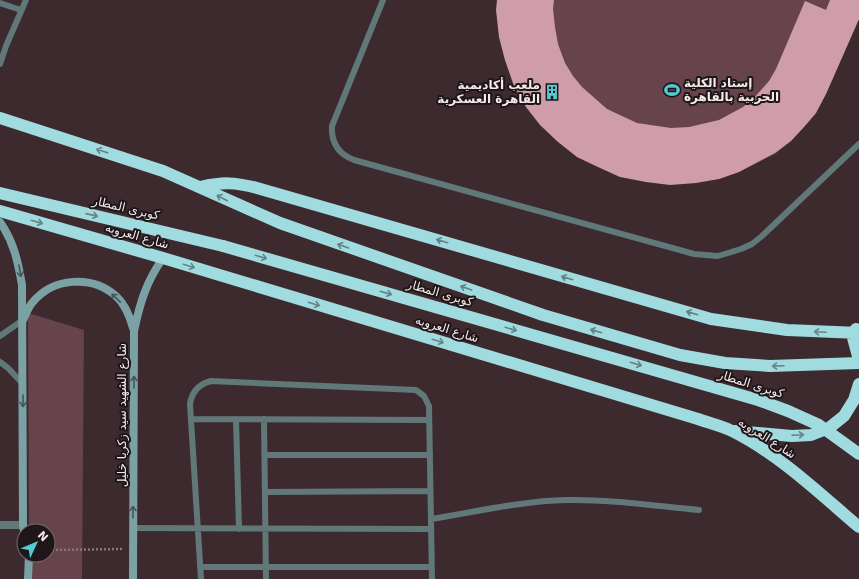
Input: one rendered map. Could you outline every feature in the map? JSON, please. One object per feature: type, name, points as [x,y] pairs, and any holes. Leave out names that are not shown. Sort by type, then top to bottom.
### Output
[{"type":"highway","points":[[0,118],[163,171],[200,187],[219,183],[238,183],[711,319],[787,330],[857,330],[856,346],[859,362]]},
{"type":"highway","name":"كوبرى المطار","points":[[200,187],[280,223],[543,315],[680,355],[725,363],[770,366],[859,362]]},
{"type":"highway","name":"كوبرى المطار","points":[[0,193],[224,246],[758,400],[820,425],[859,454]]},
{"type":"highway","name":"شارع العروبه","points":[[0,211],[163,258],[698,419],[732,431],[766,450],[859,527]]},
{"type":"highway","points":[[732,431],[792,436],[811,435],[829,428],[844,416],[854,400],[859,384]]},
{"type":"street","points":[[0,222],[13,245],[22,285],[24,523]]},
{"type":"street","name":"شارع الشهيد سيد زكريا خليل","points":[[133,579],[134,331],[143,294],[148,282],[163,258]]},
{"type":"street","points":[[23,320],[32,303],[46,290],[63,282],[83,281],[101,286],[117,297],[129,313],[134,331]]},
{"type":"street","points":[[0,525],[16,527]]},
{"type":"street","points":[[28,579],[29,563]]},
{"type":"lane","points":[[0,64],[26,0]]},
{"type":"lane","points":[[383,0],[332,126],[332,133],[336,147],[347,157],[354,160],[694,254],[718,256],[742,250],[762,236],[859,144]]},
{"type":"lane","points":[[0,3],[21,10]]},
{"type":"lane","points":[[0,336],[23,320]]},
{"type":"lane","points":[[0,362],[23,384]]},
{"type":"lane","points":[[201,579],[190,404],[194,391],[199,386],[211,381],[416,390],[424,396],[428,401],[430,420],[432,579]]},
{"type":"lane","points":[[191,419],[430,420]]},
{"type":"lane","points":[[236,419],[239,529]]},
{"type":"lane","points":[[264,419],[266,579]]},
{"type":"lane","points":[[265,455],[430,456]]},
{"type":"lane","points":[[265,492],[430,491]]},
{"type":"lane","points":[[431,519],[534,503],[566,500],[586,500],[699,510]]},
{"type":"lane","points":[[133,528],[431,530]]},
{"type":"lane","points":[[200,567],[431,567]]},
{"type":"path","points":[[56,550],[133,549]]},
{"type":"shaded area","name":"إستاد الكلية الحربية بالقاهرة","points":[[497,0],[859,0],[859,19],[816,113],[791,141],[775,154],[739,172],[719,179],[620,177],[577,157],[514,86],[499,37]]},
{"type":"shaded area","points":[[28,313],[84,330],[82,579],[30,579],[29,563],[56,563],[56,523],[29,523]]},
{"type":"building","name":"ملعب أكاديمية القاهرة العسكرية","points":[[497,0],[554,0],[553,9],[558,44],[565,63],[582,87],[607,109],[637,123],[671,128],[689,127],[719,120],[743,107],[753,99],[769,81],[776,69],[805,1],[826,10],[830,0],[859,0],[859,19],[816,113],[791,141],[775,153],[739,172],[719,179],[670,185],[620,177],[598,167],[577,157],[540,125],[526,107],[514,86],[505,60],[499,37],[496,10]]},
{"type":"place","name":"إستاد الكلية الحربية بالقاهرة","points":[[672,90]]},
{"type":"place","name":"ملعب أكاديمية القاهرة العسكرية","points":[[552,92]]}]
